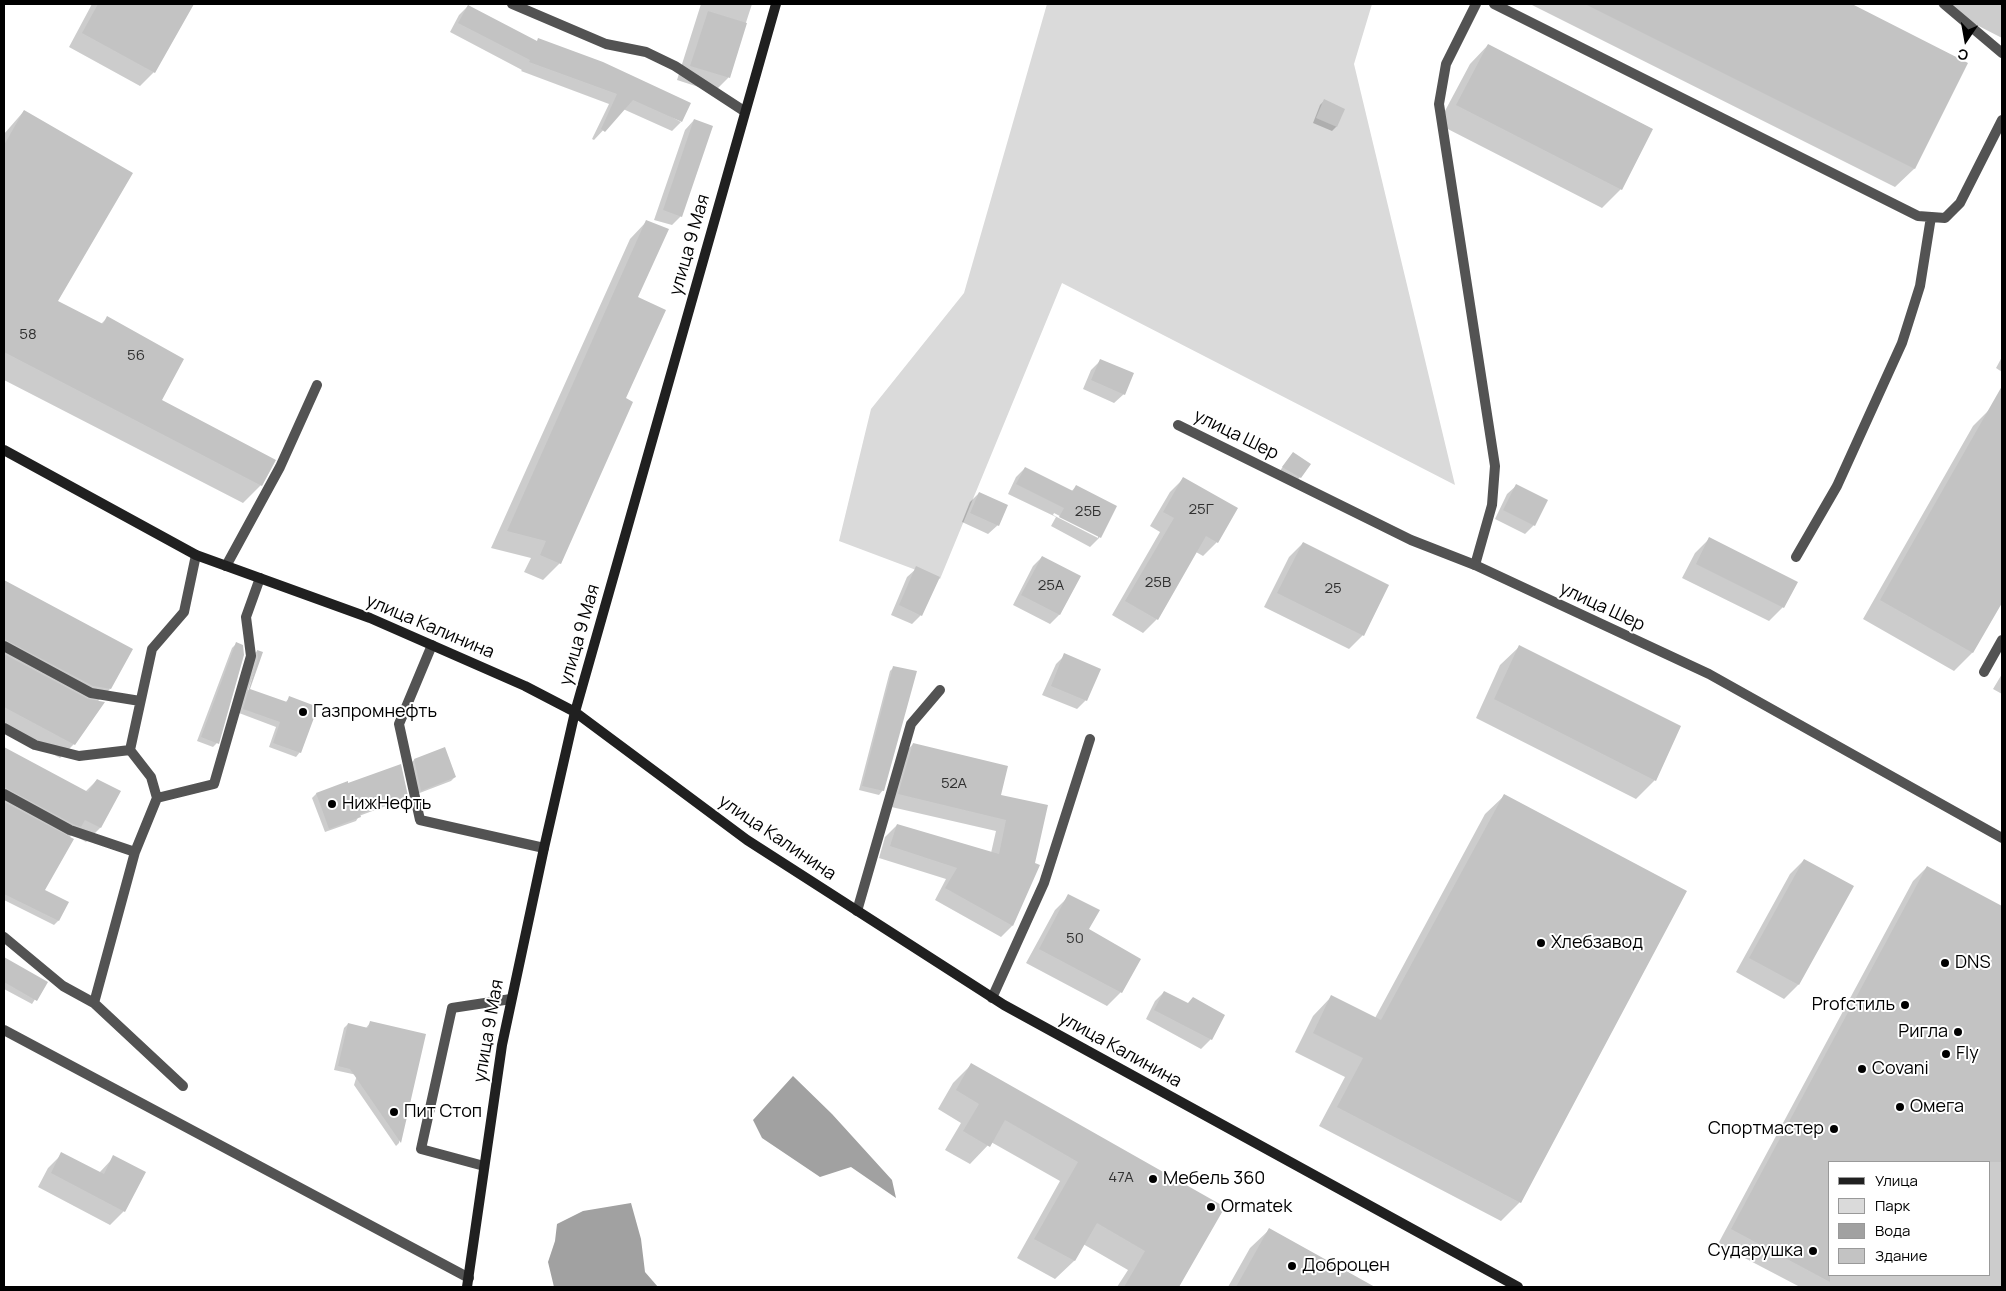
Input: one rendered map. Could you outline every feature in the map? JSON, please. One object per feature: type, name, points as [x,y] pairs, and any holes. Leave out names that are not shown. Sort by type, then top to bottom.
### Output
[{"type":"street","points":[[512,4],[606,44],[646,52],[675,66],[744,111]]},
{"type":"street","name":"улица 9 Мая","points":[[468,1283],[502,1045],[575,712],[744,111],[776,4]]},
{"type":"street","points":[[1475,565],[1492,505],[1495,466],[1439,104],[1446,64],[1476,4]]},
{"type":"street","points":[[1494,4],[1918,216],[1945,218],[1960,203],[2002,120]]},
{"type":"street","points":[[1944,4],[2002,53]]},
{"type":"street","points":[[1796,556],[1837,486],[1902,343],[1920,286],[1931,217]]},
{"type":"street","points":[[226,566],[280,467],[317,385]]},
{"type":"street","name":"улица Шер","points":[[1178,424],[1411,540],[1475,565],[1708,674],[2002,838]]},
{"type":"street","name":"улица Калинина","points":[[4,450],[196,555],[370,618],[525,686],[575,712],[746,840],[992,998],[1518,1287]]},
{"type":"street","points":[[94,1003],[136,852],[157,798],[151,777],[130,750],[140,701],[152,650],[184,612],[196,555]]},
{"type":"street","points":[[157,798],[214,784],[251,656],[246,617],[260,578]]},
{"type":"street","points":[[1984,672],[2002,640]]},
{"type":"street","points":[[432,645],[399,724],[420,820],[544,848]]},
{"type":"street","points":[[4,646],[91,693],[140,701]]},
{"type":"street","points":[[857,911],[911,724],[940,690]]},
{"type":"street","points":[[4,728],[36,746],[78,756],[130,750]]},
{"type":"street","points":[[992,998],[1044,883],[1090,739]]},
{"type":"street","points":[[4,794],[70,830],[136,852]]},
{"type":"street","points":[[4,937],[63,986],[94,1003],[183,1086]]},
{"type":"street","points":[[484,1166],[421,1149],[452,1008],[511,999]]},
{"type":"street","points":[[4,1030],[468,1283]]},
{"type":"green space","points":[[1047,4],[1372,4],[1354,64],[1455,485],[1062,283],[940,579],[839,541],[871,409],[964,293]]},
{"type":"water","points":[[793,1076],[832,1114],[892,1180],[896,1198],[851,1167],[820,1177],[762,1138],[753,1120]]},
{"type":"water","points":[[631,1203],[641,1239],[645,1272],[658,1287],[554,1287],[548,1262],[555,1241],[557,1224],[583,1211]]},
{"type":"building","points":[[98,4],[194,4],[155,73],[82,33]]},
{"type":"building","points":[[1585,4],[1852,4],[1968,63],[1915,169]]},
{"type":"building","points":[[468,5],[537,41],[538,38],[603,62],[691,103],[682,122],[633,100],[605,132],[601,129],[617,94],[529,62],[530,60],[458,23]]},
{"type":"building","points":[[708,11],[747,23],[730,78],[690,66]]},
{"type":"building","points":[[1488,44],[1653,129],[1622,190],[1456,105]]},
{"type":"building","points":[[1324,99],[1345,109],[1337,127],[1316,118]]},
{"type":"building","points":[[24,110],[133,173],[58,301],[103,324],[107,316],[184,359],[162,400],[276,460],[262,486],[4,352],[4,145]]},
{"type":"building","points":[[694,119],[713,126],[682,217],[663,210]]},
{"type":"building","points":[[646,220],[669,229],[638,297],[666,310],[626,398],[633,402],[561,564],[540,555],[546,541],[507,531]]},
{"type":"building","points":[[1100,359],[1134,373],[1125,395],[1091,380]]},
{"type":"building","points":[[2002,386],[2002,603],[1973,653],[1880,600]]},
{"type":"building","points":[[1293,452],[1311,464],[1301,478],[1282,467]]},
{"type":"building","points":[[1025,467],[1073,491],[1076,485],[1117,506],[1101,538],[1059,517],[1064,508],[1016,484]]},
{"type":"building","points":[[1183,477],[1238,508],[1218,543],[1206,536],[1158,620],[1125,601],[1174,518],[1163,512]]},
{"type":"building","points":[[1516,484],[1548,500],[1535,526],[1503,510]]},
{"type":"building","points":[[979,492],[1008,505],[999,526],[970,513]]},
{"type":"building","points":[[1709,537],[1798,582],[1784,608],[1696,564]]},
{"type":"building","points":[[1303,542],[1389,585],[1364,636],[1277,593]]},
{"type":"building","points":[[1042,556],[1081,576],[1060,615],[1021,595]]},
{"type":"building","points":[[916,566],[940,577],[922,616],[899,605]]},
{"type":"building","points":[[4,580],[133,649],[111,689],[93,686],[4,639]]},
{"type":"building","points":[[236,642],[243,645],[244,655],[219,744],[201,737]]},
{"type":"building","points":[[1519,645],[1681,726],[1656,781],[1494,699]]},
{"type":"building","points":[[257,650],[263,652],[250,689],[287,702],[289,696],[318,707],[301,753],[273,743],[280,722],[243,709],[258,658]]},
{"type":"building","points":[[1064,653],[1101,669],[1087,701],[1051,686]]},
{"type":"building","points":[[4,654],[88,699],[105,702],[75,745],[4,707]]},
{"type":"building","points":[[893,666],[917,671],[884,791],[862,786]]},
{"type":"building","points":[[913,743],[1008,766],[1001,795],[1048,805],[1035,863],[1040,865],[1013,926],[945,888],[957,868],[890,846],[897,824],[999,854],[1006,820],[898,794]]},
{"type":"building","points":[[4,747],[88,792],[97,779],[121,791],[101,828],[85,820],[81,827],[73,824],[4,787]]},
{"type":"building","points":[[445,747],[456,777],[421,791],[414,759]]},
{"type":"building","points":[[401,764],[408,796],[360,814],[361,817],[329,829],[316,793]]},
{"type":"building","name":"Хлебзавод","points":[[1504,794],[1687,891],[1521,1203],[1337,1107],[1363,1058],[1313,1033],[1331,995],[1381,1020]]},
{"type":"building","points":[[4,802],[74,839],[45,890],[69,902],[59,921],[4,894]]},
{"type":"building","points":[[1804,859],[1854,886],[1799,985],[1749,958]]},
{"type":"building","name":"Омега","points":[[1927,866],[2002,906],[2002,1162],[1828,1161],[1828,1276],[1830,1276],[1830,1282],[1731,1229]]},
{"type":"building","points":[[1068,894],[1100,910],[1089,929],[1141,959],[1122,993],[1039,949]]},
{"type":"building","points":[[4,957],[48,982],[37,1001],[4,982]]},
{"type":"building","points":[[1164,991],[1188,1003],[1193,997],[1225,1015],[1212,1040],[1154,1010]]},
{"type":"building","name":"Пит Стоп","points":[[370,1021],[426,1034],[401,1143],[350,1069],[338,1066],[348,1023],[368,1028]]},
{"type":"building","points":[[971,1063],[1225,1207],[1179,1287],[1124,1287],[1145,1251],[1097,1223],[1075,1261],[1034,1239],[1078,1162],[1005,1120],[990,1147],[963,1131],[979,1104],[956,1090]]},
{"type":"building","points":[[61,1152],[104,1174],[113,1155],[146,1172],[125,1212],[51,1173]]},
{"type":"building","points":[[1269,1228],[1375,1287],[1236,1287]]},
{"type":"place","name":"Газпромнефть","points":[[303,712]]},
{"type":"place","name":"НижНефть","points":[[332,804]]},
{"type":"place","name":"Хлебзавод","points":[[1541,943]]},
{"type":"place","name":"DNS","points":[[1945,963]]},
{"type":"place","name":"Profстиль","points":[[1905,1005]]},
{"type":"place","name":"Ригла","points":[[1958,1032]]},
{"type":"place","name":"Fly","points":[[1946,1054]]},
{"type":"place","name":"Covani","points":[[1862,1069]]},
{"type":"place","name":"Омега","points":[[1900,1107]]},
{"type":"place","name":"Пит Стоп","points":[[394,1112]]},
{"type":"place","name":"Спортмастер","points":[[1834,1129]]},
{"type":"place","name":"Мебель 360","points":[[1153,1179]]},
{"type":"place","name":"Ormatek","points":[[1211,1207]]},
{"type":"place","name":"Сударушка","points":[[1813,1251]]},
{"type":"place","name":"Доброцен","points":[[1292,1266]]}]
